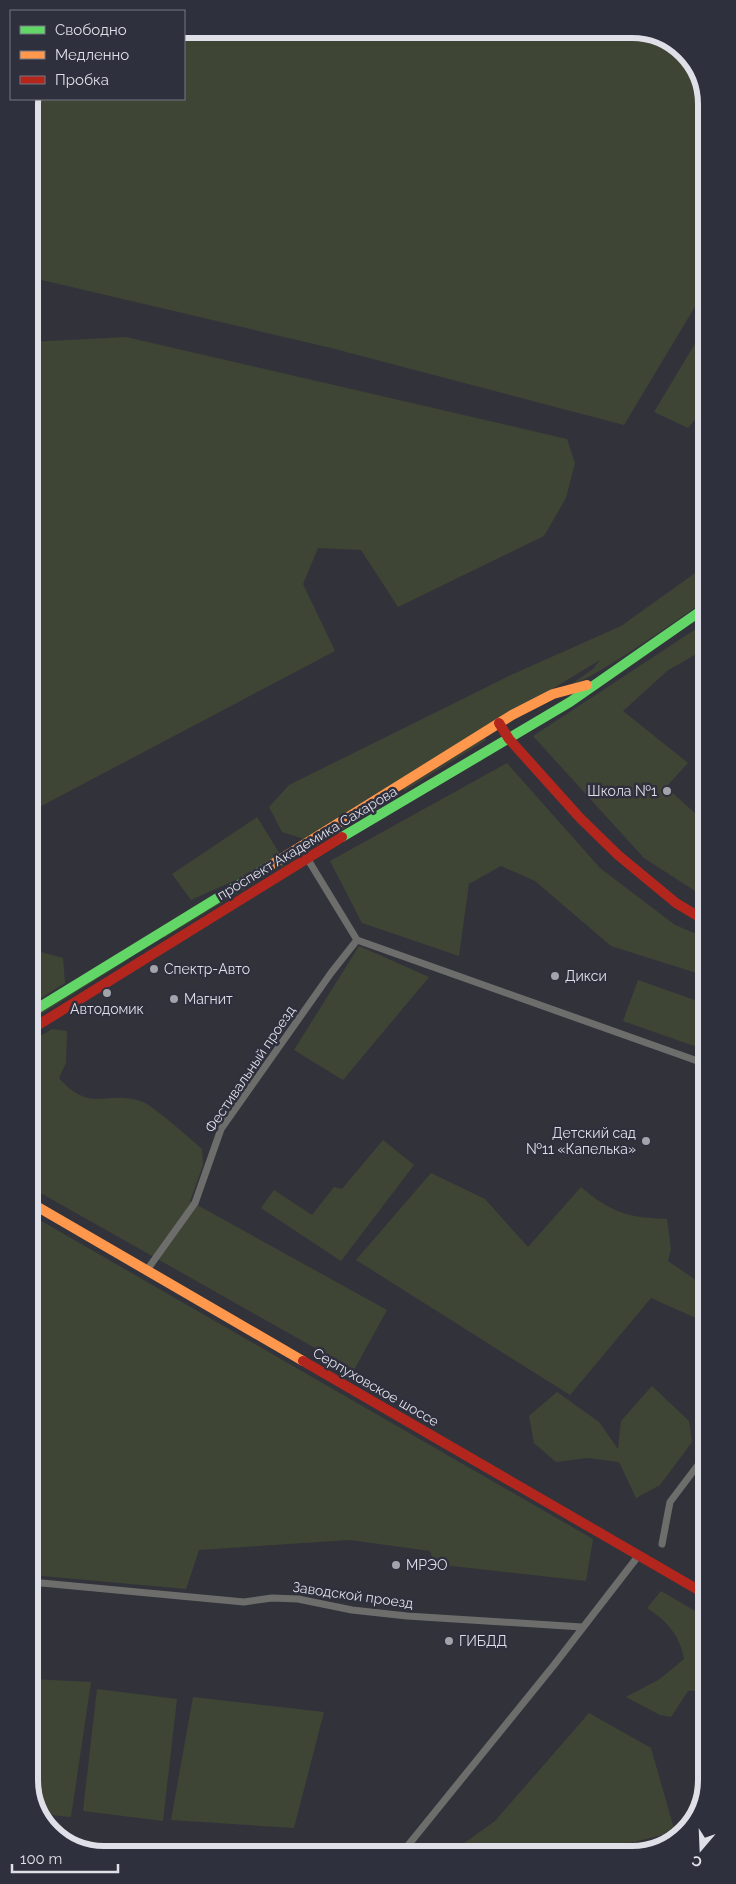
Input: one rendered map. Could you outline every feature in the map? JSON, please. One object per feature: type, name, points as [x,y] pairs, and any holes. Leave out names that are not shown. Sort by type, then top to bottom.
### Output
[{"type":"street","name":"проспект Академика Сахарова","points":[[37,1025],[162,947],[651,650],[698,613]]},
{"type":"street","name":"проспект Академика Сахарова","points":[[37,1007],[155,934],[268,868],[499,723],[553,694],[598,682]]},
{"type":"street","points":[[499,723],[509,738],[593,833],[629,867],[675,902],[698,916]]},
{"type":"street","points":[[396,788],[404,801]]},
{"type":"street","points":[[308,858],[357,940],[698,1061]]},
{"type":"street","points":[[268,868],[276,878]]},
{"type":"street","points":[[155,934],[162,947]]},
{"type":"street","name":"Фестивальный проезд","points":[[147,1270],[195,1203],[221,1129],[331,973],[357,940]]},
{"type":"street","name":"Серпуховское шоссе","points":[[37,1207],[698,1589]]},
{"type":"street","points":[[662,1544],[670,1502],[698,1465]]},
{"type":"street","points":[[407,1846],[554,1665],[582,1626],[639,1555]]},
{"type":"street","name":"Заводской проезд","points":[[37,1583],[244,1602],[272,1598],[298,1599],[352,1610],[407,1616],[582,1626]]},
{"type":"green space","points":[[185,38],[637,38],[654,41],[665,46],[685,63],[695,82],[698,95],[698,302],[624,425],[331,348],[38,279],[38,100],[185,100]]},
{"type":"green space","points":[[126,337],[567,439],[575,463],[566,498],[544,536],[398,607],[361,550],[318,548],[303,584],[335,651],[38,808],[38,342]]},
{"type":"green space","points":[[698,339],[698,416],[688,428],[654,412]]},
{"type":"green space","points":[[698,571],[698,605],[616,661],[573,683],[593,669],[600,660],[304,839],[282,832],[269,807],[289,785],[511,675],[621,626]]},
{"type":"green space","points":[[698,628],[698,653],[667,671],[623,711],[688,763],[666,787],[698,816],[698,893],[644,858],[533,736]]},
{"type":"green space","points":[[485,738],[486,740],[404,791],[403,789]]},
{"type":"green space","points":[[507,763],[600,868],[675,925],[698,935],[698,973],[611,946],[535,881],[501,866],[469,884],[459,956],[362,923],[330,861]]},
{"type":"green space","points":[[392,795],[394,798],[277,870],[275,867]]},
{"type":"green space","points":[[257,817],[283,859],[191,900],[172,874]]},
{"type":"green space","points":[[265,873],[266,876],[164,938],[163,936]]},
{"type":"green space","points":[[359,946],[429,977],[343,1080],[294,1050]]},
{"type":"green space","points":[[37,951],[63,958],[65,983],[37,1000]]},
{"type":"green space","points":[[128,957],[129,959],[37,1016],[37,1012]]},
{"type":"green space","points":[[638,980],[698,1001],[698,1044],[697,1047],[623,1021]]},
{"type":"green space","points":[[52,1029],[67,1031],[66,1063],[59,1078],[70,1089],[89,1098],[128,1098],[141,1101],[162,1115],[202,1149],[203,1165],[190,1201],[387,1310],[354,1370],[37,1191],[37,1038]]},
{"type":"green space","points":[[383,1140],[414,1165],[341,1261],[261,1208],[274,1190],[312,1215],[334,1187],[342,1189]]},
{"type":"green space","points":[[431,1173],[485,1199],[528,1247],[581,1187],[591,1196],[620,1212],[641,1217],[667,1219],[671,1249],[668,1261],[698,1282],[698,1319],[651,1298],[570,1395],[356,1260]]},
{"type":"green space","points":[[37,1219],[593,1539],[586,1581],[434,1564],[430,1551],[350,1540],[199,1550],[186,1589],[37,1576]]},
{"type":"green space","points":[[652,1386],[689,1421],[692,1442],[660,1485],[636,1498],[619,1462],[587,1458],[556,1462],[534,1443],[529,1416],[557,1392],[599,1422],[618,1449],[621,1421]]},
{"type":"green space","points":[[661,1591],[698,1613],[698,1690],[688,1691],[671,1717],[660,1715],[626,1697],[660,1679],[684,1659],[672,1629],[647,1608]]},
{"type":"green space","points":[[37,1679],[91,1682],[71,1817],[47,1815],[41,1802],[37,1780]]},
{"type":"green space","points":[[97,1689],[177,1699],[163,1821],[83,1811]]},
{"type":"green space","points":[[193,1697],[324,1712],[294,1828],[171,1820]]},
{"type":"green space","points":[[589,1713],[651,1748],[675,1831],[618,1846],[460,1846],[495,1821]]},
{"type":"traffic: fast","points":[[342,837],[570,702],[698,613]]},
{"type":"traffic: fast","points":[[37,1008],[268,867]]},
{"type":"traffic: slow","points":[[268,867],[512,715],[553,694],[587,685]]},
{"type":"traffic: slow","points":[[37,1207],[303,1361]]},
{"type":"traffic: jam","points":[[499,723],[509,739],[580,818],[618,855],[676,903],[698,916]]},
{"type":"traffic: jam","points":[[37,1025],[342,837]]},
{"type":"traffic: jam","points":[[303,1361],[698,1590]]},
{"type":"place","name":"Школа №1","points":[[667,791]]},
{"type":"place","name":"Спектр-Авто","points":[[154,969]]},
{"type":"place","name":"Дикси","points":[[555,976]]},
{"type":"place","name":"Автодомик","points":[[107,993]]},
{"type":"place","name":"Магнит","points":[[174,999]]},
{"type":"place","name":"Детский сад №11 «Капелька»","points":[[646,1141]]},
{"type":"place","name":"МРЭО","points":[[396,1565]]},
{"type":"place","name":"ГИБДД","points":[[449,1641]]}]
